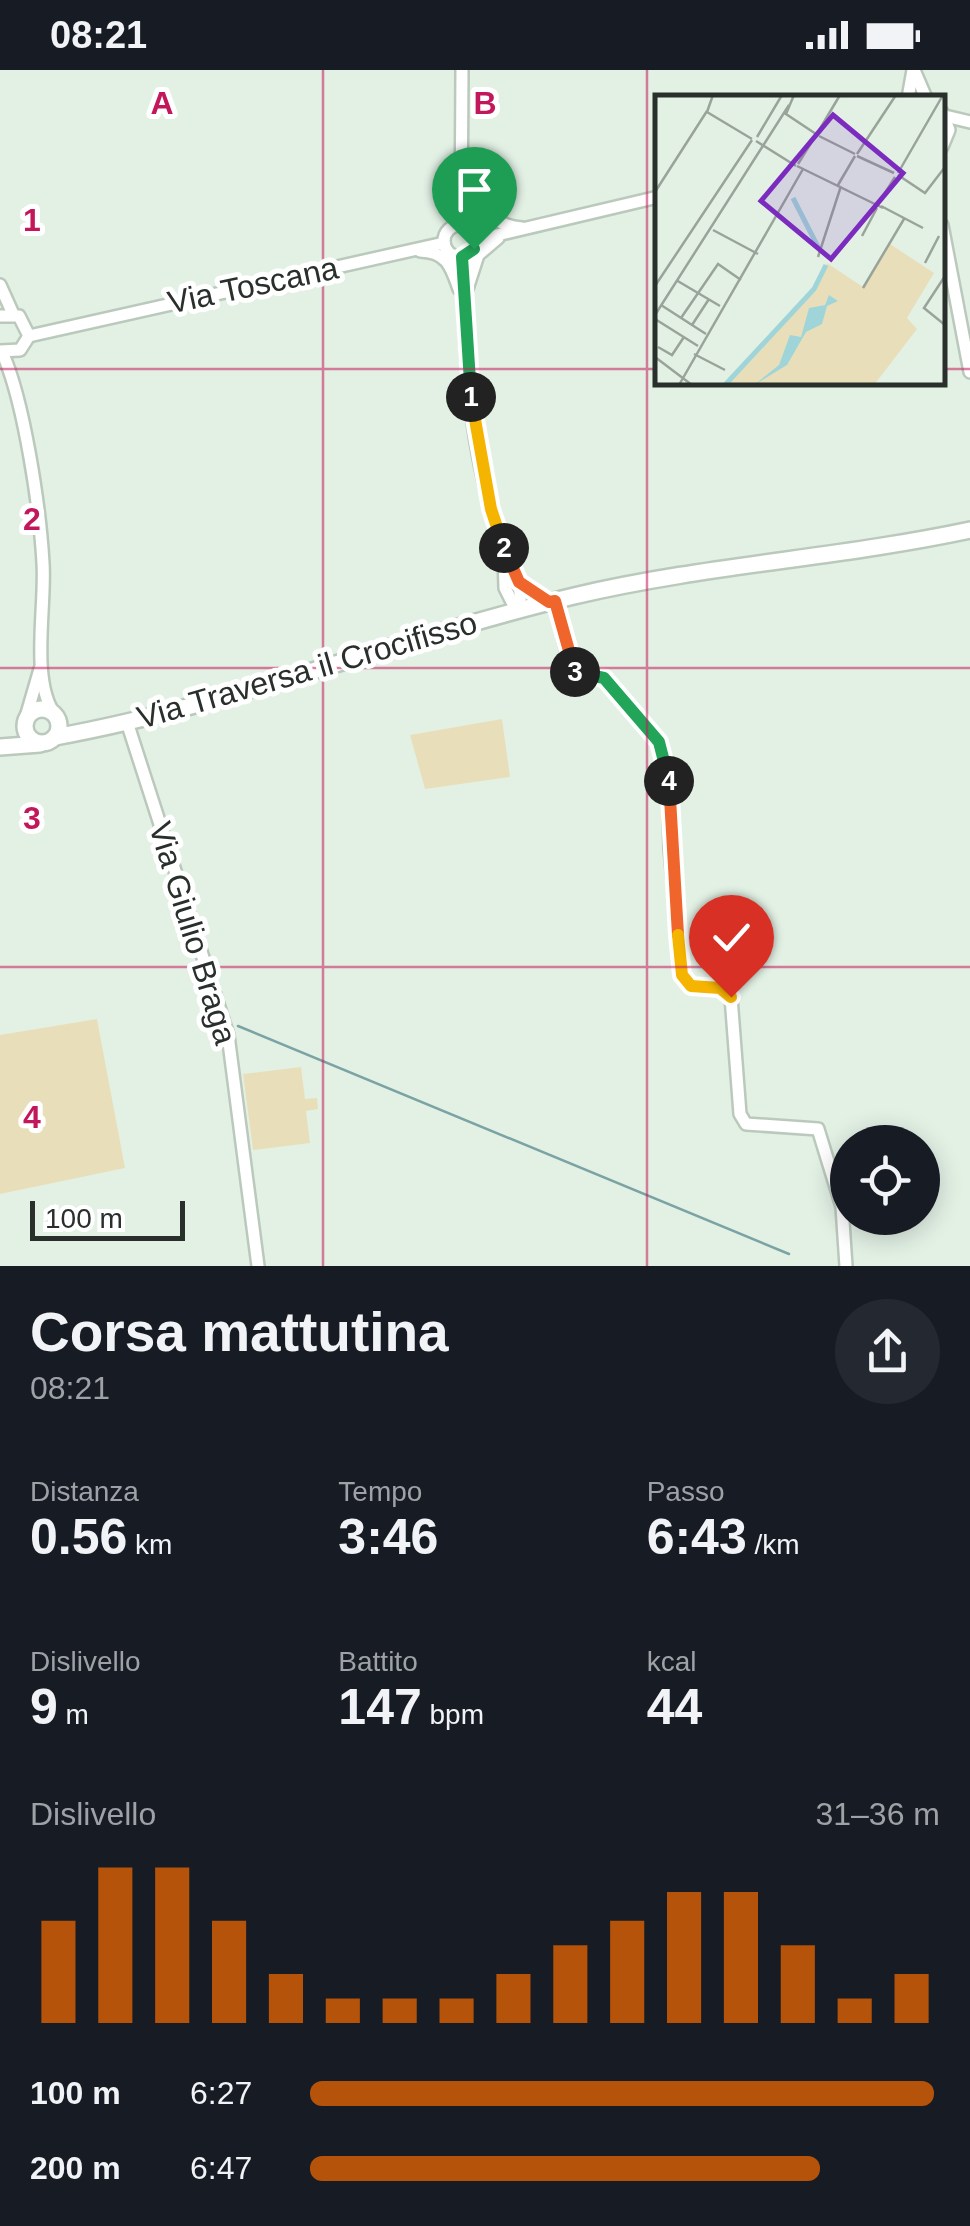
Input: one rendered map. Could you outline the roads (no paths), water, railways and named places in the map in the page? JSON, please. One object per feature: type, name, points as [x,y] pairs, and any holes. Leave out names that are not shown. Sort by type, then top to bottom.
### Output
[{"type":"street","points":[[461,225],[462,70]]},
{"type":"street","points":[[909,95],[914,70]]},
{"type":"street","points":[[914,70],[925,95]]},
{"type":"street","points":[[945,114],[970,123]]},
{"type":"street","points":[[945,142],[970,123]]},
{"type":"street","points":[[460,161],[479,207],[509,227],[536,229]]},
{"type":"street","points":[[476,240],[536,229],[655,198]]},
{"type":"street","points":[[461,225],[470,228],[476,240],[474,249],[462,257],[448,252],[444,243],[448,230],[461,225]]},
{"type":"street","points":[[464,303],[478,255],[501,236]]},
{"type":"street","points":[[945,240],[970,372]]},
{"type":"street","name":"Via Toscana","points":[[29,336],[444,243]]},
{"type":"street","points":[[413,251],[440,255],[451,263],[464,303]]},
{"type":"street","points":[[462,257],[472,411],[504,550],[505,588],[496,616]]},
{"type":"street","points":[[0,285],[13,317],[29,336],[20,350],[15,380]]},
{"type":"street","name":"Via Toscana","points":[[13,317],[62,326]]},
{"type":"street","points":[[20,350],[1,351],[15,380],[43,558],[41,665],[52,730]]},
{"type":"street","name":"Via Traversa il Crocifisso","points":[[942,535],[970,521]]},
{"type":"street","name":"Via Traversa il Crocifisso","points":[[52,730],[85,730],[127,722],[552,602],[745,563],[970,530]]},
{"type":"street","points":[[504,550],[523,597],[517,612]]},
{"type":"street","points":[[519,582],[552,602],[571,670],[604,678],[659,742],[668,766],[670,849],[682,975],[691,986],[720,988],[731,997],[740,1114],[746,1124],[818,1129],[842,1207],[846,1266]]},
{"type":"street","points":[[505,588],[517,612]]},
{"type":"street","points":[[41,665],[29,694],[27,736],[52,730]]},
{"type":"street","points":[[0,745],[40,708],[52,730]]},
{"type":"street","name":"Via Giulio Braga","points":[[127,722],[228,1035],[258,1266]]},
{"type":"street","points":[[0,745],[52,730]]},
{"type":"waterway","points":[[238,1026],[789,1254]]}]
